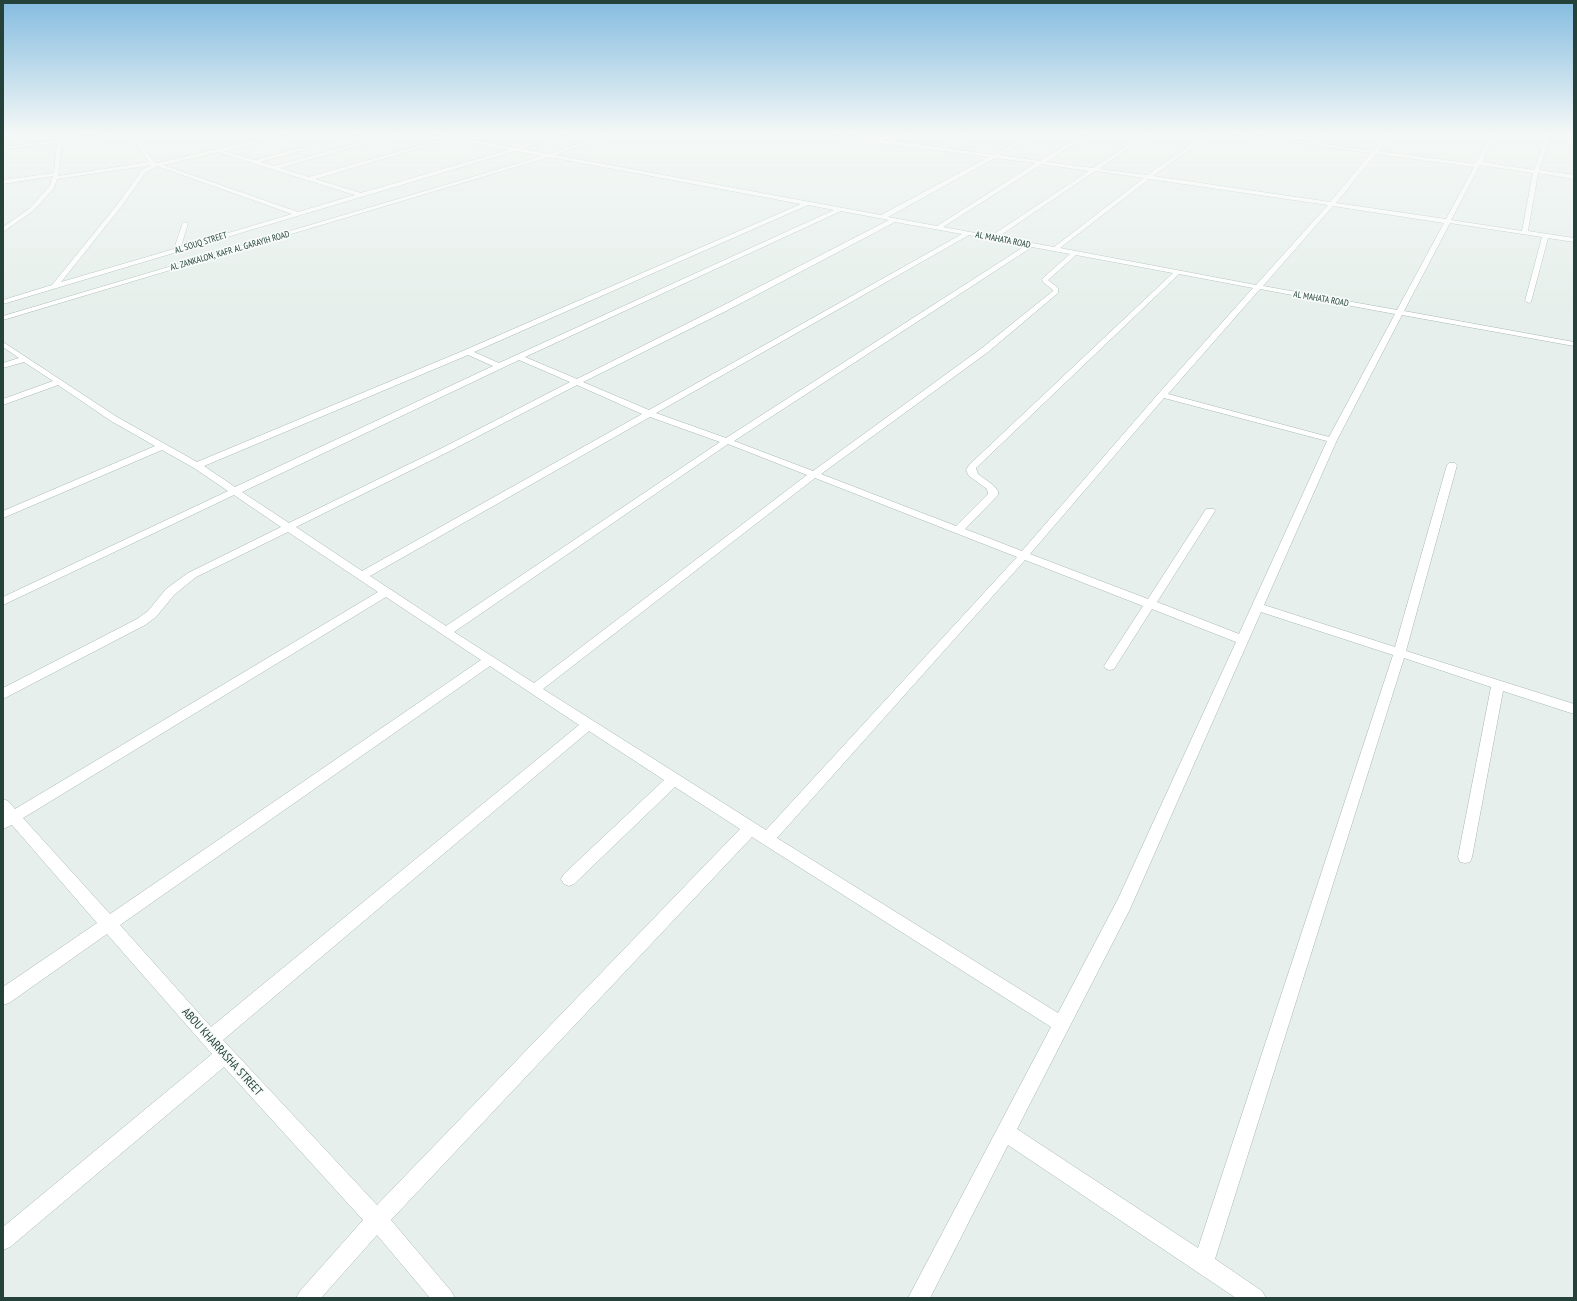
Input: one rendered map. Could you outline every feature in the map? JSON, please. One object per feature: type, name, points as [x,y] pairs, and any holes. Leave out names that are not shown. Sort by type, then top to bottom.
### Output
[{"type":"street","points":[[3,230],[31,210],[46,195]]},
{"type":"street","points":[[55,286],[127,195]]},
{"type":"street","points":[[242,195],[297,214]]},
{"type":"street","name":"AL SOUQ STREET","points":[[3,302],[361,195]]},
{"type":"street","name":"AL ZANKALON, KAFR AL GARAYIH ROAD","points":[[3,318],[422,195]]},
{"type":"street","name":"AL MAHATA ROAD","points":[[756,195],[1574,344]]},
{"type":"street","points":[[881,218],[923,195]]},
{"type":"street","points":[[937,228],[990,195]]},
{"type":"street","points":[[992,238],[1056,195]]},
{"type":"street","points":[[1054,250],[1125,195]]},
{"type":"street","points":[[1264,195],[1574,240]]},
{"type":"street","points":[[767,839],[1024,555],[1162,395],[1340,195]]},
{"type":"street","points":[[919,1298],[1124,904],[1332,440],[1462,195]]},
{"type":"street","points":[[1525,233],[1532,195]]},
{"type":"street","points":[[197,466],[468,352],[806,204]]},
{"type":"street","points":[[3,601],[499,366],[839,210]]},
{"type":"street","points":[[3,694],[141,622],[152,614],[170,592],[192,575],[445,450],[723,309],[894,220]]},
{"type":"street","points":[[178,250],[184,223]]},
{"type":"street","points":[[362,576],[648,413],[968,234]]},
{"type":"street","points":[[1529,301],[1544,236]]},
{"type":"street","points":[[446,632],[727,441],[1031,245]]},
{"type":"street","points":[[534,689],[814,474],[985,350],[1056,292],[1056,289],[1045,281],[1045,279],[1075,253]]},
{"type":"street","points":[[958,530],[993,495],[993,491],[990,486],[974,476],[971,470],[972,467],[1178,272]]},
{"type":"street","points":[[3,344],[114,419],[163,446],[235,490],[446,632],[767,839],[1061,1024]]},
{"type":"street","points":[[468,352],[499,366]]},
{"type":"street","points":[[519,357],[648,413],[814,474],[1243,640]]},
{"type":"street","points":[[3,366],[24,359]]},
{"type":"street","points":[[3,402],[59,382]]},
{"type":"street","points":[[1162,395],[1332,440]]},
{"type":"street","points":[[3,515],[163,446]]},
{"type":"street","points":[[1203,1264],[1400,652],[1452,465]]},
{"type":"street","points":[[1110,666],[1210,511]]},
{"type":"street","points":[[6,815],[386,592]]},
{"type":"street","points":[[1258,607],[1574,709]]},
{"type":"street","points":[[3,997],[490,660]]},
{"type":"street","points":[[1465,857],[1498,684]]},
{"type":"street","points":[[210,1039],[589,724]]},
{"type":"street","points":[[569,879],[674,779]]},
{"type":"street","name":"ABOU KHARRASHA STREET","points":[[6,815],[108,924],[224,1055],[377,1220],[444,1298]]},
{"type":"street","points":[[307,1298],[377,1220],[750,828]]},
{"type":"street","points":[[3,1240],[224,1055]]},
{"type":"street","points":[[1005,1132],[1255,1298]]}]
